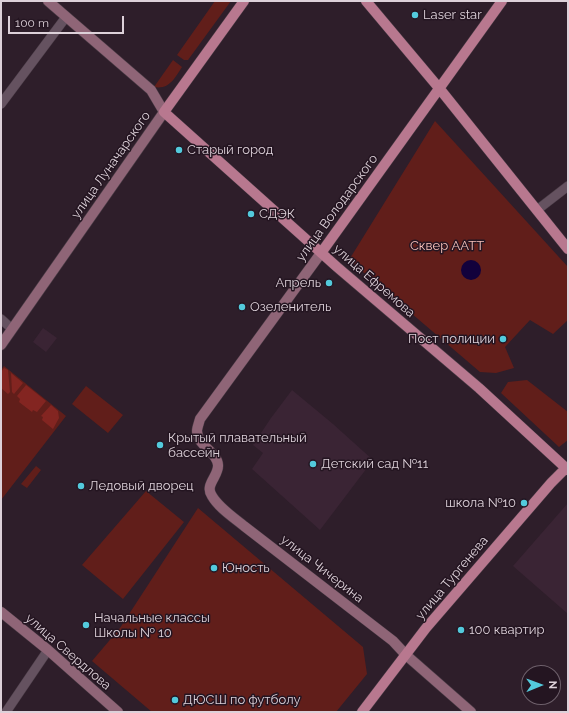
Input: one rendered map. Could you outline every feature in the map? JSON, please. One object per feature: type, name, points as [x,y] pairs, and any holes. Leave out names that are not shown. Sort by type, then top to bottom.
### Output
[{"type":"main road","name":"улица Луначарского","points":[[164,112],[244,1]]},
{"type":"main road","points":[[366,1],[439,88],[568,250]]},
{"type":"main road","name":"улица Володарского","points":[[321,253],[502,1]]},
{"type":"main road","name":"улица Ефремова","points":[[164,112],[321,253],[479,388],[567,468]]},
{"type":"main road","name":"улица Тургенева","points":[[362,712],[426,628],[551,483],[567,468]]},
{"type":"street","points":[[48,1],[151,90],[164,112]]},
{"type":"street","points":[[1,104],[66,17]]},
{"type":"street","name":"улица Луначарского","points":[[1,345],[164,112]]},
{"type":"street","points":[[537,210],[568,186]]},
{"type":"street","name":"улица Володарского","points":[[197,431],[200,419],[321,253]]},
{"type":"street","points":[[1,319],[12,329]]},
{"type":"street","name":"улица Чичерина","points":[[197,431],[200,440],[214,456],[218,464],[209,487],[211,496],[244,526],[392,640],[471,712]]},
{"type":"street","name":"улица Свердлова","points":[[1,612],[48,650],[118,712]]},
{"type":"street","points":[[6,712],[48,650]]},
{"type":"shaded area","points":[[467,260],[475,260],[481,266],[481,274],[475,280],[467,280],[461,274],[461,266]]},
{"type":"shaded area","points":[[43,328],[57,338],[46,352],[33,342]]},
{"type":"shaded area","points":[[4,368],[8,370],[10,392],[8,394],[1,388],[1,372]]},
{"type":"shaded area","points":[[11,373],[23,383],[14,394],[12,392]]},
{"type":"shaded area","points":[[26,385],[46,401],[37,412],[33,410],[32,412],[19,402],[20,399],[17,396]]},
{"type":"shaded area","name":"Детский сад №11","points":[[292,390],[373,460],[320,530],[252,469],[263,453],[253,445]]},
{"type":"shaded area","points":[[51,405],[58,411],[59,418],[53,429],[42,420],[43,417],[41,416]]},
{"type":"shaded area","points":[[568,503],[568,614],[513,566]]},
{"type":"green space","points":[[215,1],[231,1],[188,60],[184,60],[177,55]]},
{"type":"green space","points":[[173,60],[182,67],[177,75],[168,85],[164,87],[154,87]]},
{"type":"green space","name":"Сквер ААТТ","points":[[435,121],[568,267],[568,320],[553,334],[530,320],[505,347],[514,368],[496,373],[480,372],[349,260]]},
{"type":"green space","points":[[4,366],[66,416],[1,500],[1,370]]},
{"type":"green space","points":[[527,380],[568,412],[568,440],[559,447],[501,393],[508,382]]},
{"type":"green space","points":[[86,386],[123,415],[108,433],[72,404]]},
{"type":"green space","points":[[36,466],[41,470],[27,488],[21,484]]},
{"type":"green space","points":[[146,491],[184,522],[123,599],[82,565]]},
{"type":"green space","name":"Юность","points":[[198,508],[363,647],[367,674],[336,712],[152,712],[92,661],[120,628]]},
{"type":"place","name":"Laser star","points":[[415,15]]},
{"type":"place","name":"Старый город","points":[[179,150]]},
{"type":"place","name":"СДЭК","points":[[251,214]]},
{"type":"place","name":"Апрель","points":[[329,283]]},
{"type":"place","name":"Озеленитель","points":[[242,307]]},
{"type":"place","name":"Пост полиции","points":[[503,339]]},
{"type":"place","name":"Крытый плавательный бассейн","points":[[160,445]]},
{"type":"place","name":"Детский сад №11","points":[[313,464]]},
{"type":"place","name":"Ледовый дворец","points":[[81,486]]},
{"type":"place","name":"школа №10","points":[[524,503]]},
{"type":"place","name":"Юность","points":[[214,568]]},
{"type":"place","name":"Начальные классы Школы № 10","points":[[86,625]]},
{"type":"place","name":"100 квартир","points":[[461,630]]},
{"type":"place","name":"ДЮСШ по футболу","points":[[175,700]]}]
